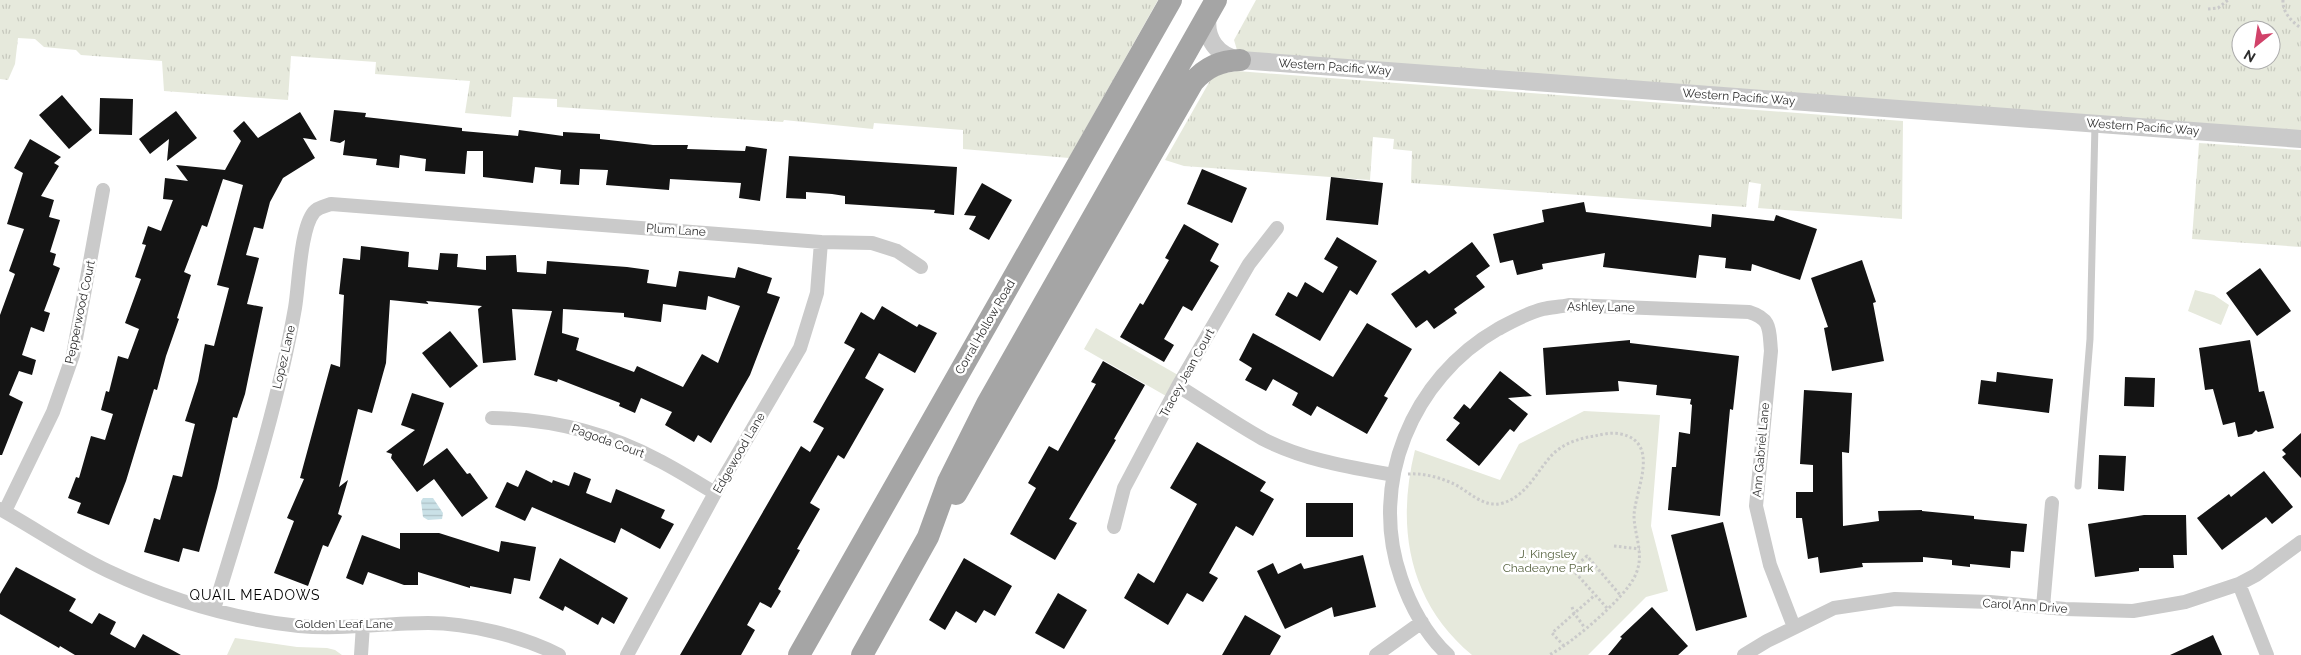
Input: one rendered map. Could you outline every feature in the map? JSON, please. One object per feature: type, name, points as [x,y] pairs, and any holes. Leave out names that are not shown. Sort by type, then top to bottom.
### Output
[{"type":"main road","name":"Corral Hollow Road","points":[[799,655],[1171,0]]},
{"type":"main road","points":[[928,537],[948,482],[987,404],[1212,7]]},
{"type":"main road","points":[[862,655],[928,537],[975,463],[1193,82],[1207,68],[1217,63],[1240,60]]},
{"type":"street","name":"Western Pacific Way","points":[[1212,7],[1208,30],[1213,45],[1225,56],[1240,60],[2301,139]]},
{"type":"street","name":"Pepperwood Court","points":[[2,510],[53,412],[73,354],[103,190]]},
{"type":"street","name":"Lopez Lane","points":[[214,610],[246,504],[288,349],[306,229],[314,212],[322,206],[331,204],[425,211]]},
{"type":"street","name":"Plum Lane","points":[[425,211],[821,242],[872,243],[897,251],[921,267]]},
{"type":"street","name":"Tracey Jean Court","points":[[1114,527],[1124,488],[1178,386],[1250,264],[1277,228]]},
{"type":"street","name":"Edgewood Lane","points":[[627,655],[715,493],[800,348],[817,293],[821,242]]},
{"type":"street","name":"Ashley Lane","points":[[1448,655],[1422,622],[1406,594],[1397,568],[1391,538],[1390,499],[1393,475],[1400,450],[1415,412],[1447,368],[1478,340],[1512,321],[1541,309],[1569,305],[1749,312],[1761,316],[1769,326]]},
{"type":"street","name":"Ann Gabriel Lane","points":[[1769,326],[1771,352],[1756,506],[1770,565],[1794,627]]},
{"type":"street","points":[[1178,386],[1264,439],[1297,453],[1327,462],[1393,475]]},
{"type":"street","name":"Pagoda Court","points":[[492,418],[519,418],[561,424],[608,438],[658,460],[715,493]]},
{"type":"street","points":[[2043,607],[2052,502]]},
{"type":"street","name":"Golden Leaf Lane","points":[[2,510],[107,570],[150,588],[214,610],[246,618],[301,626],[430,623],[461,627],[507,635],[559,655]]},
{"type":"street","name":"Carol Ann Drive","points":[[1744,655],[1794,627],[1834,608],[1895,599],[1990,602],[2043,607],[2133,611],[2185,602],[2239,584],[2256,575],[2301,542]]},
{"type":"street","points":[[2239,584],[2267,655]]},
{"type":"street","points":[[1376,655],[1422,622]]},
{"type":"street","points":[[361,655],[363,625]]},
{"type":"lane","points":[[2078,486],[2090,339],[2095,124]]},
{"type":"path","points":[[2208,9],[2224,5],[2228,0]]},
{"type":"path","points":[[2283,0],[2282,4],[2290,19],[2301,28]]},
{"type":"path","points":[[1393,475],[1418,473],[1437,478],[1461,488],[1483,502],[1502,504],[1524,489],[1551,456],[1567,444],[1588,437],[1621,434],[1632,439],[1638,445],[1644,464],[1644,472],[1634,514],[1640,550],[1639,565],[1635,576],[1621,596],[1564,646],[1550,655]]},
{"type":"path","points":[[1614,546],[1640,550]]},
{"type":"path","points":[[1607,608],[1572,569],[1587,556],[1621,596]]},
{"type":"path","points":[[1564,646],[1552,633],[1595,595]]},
{"type":"path","points":[[1572,607],[1585,628]]},
{"type":"green space","points":[[0,0],[1158,0],[1069,158],[963,149],[963,130],[874,123],[873,129],[784,120],[783,122],[557,107],[557,99],[513,97],[511,117],[465,113],[470,81],[375,74],[376,62],[291,56],[288,100],[164,91],[162,61],[81,55],[76,50],[44,47],[35,39],[18,38],[15,64],[8,80],[0,79]]},
{"type":"green space","points":[[1256,0],[2301,0],[2301,133],[1250,55],[1237,50],[1234,40]]},
{"type":"green space","points":[[1237,71],[1903,121],[1902,219],[1758,208],[1761,184],[1749,182],[1746,207],[1411,183],[1412,151],[1393,149],[1394,139],[1373,137],[1370,180],[1184,166],[1165,160],[1211,79],[1215,75]]},
{"type":"green space","points":[[2199,143],[2301,150],[2301,247],[2192,239]]},
{"type":"green space","points":[[2195,290],[2214,295],[2229,305],[2221,325],[2188,311]]},
{"type":"green space","points":[[1096,328],[1178,375],[1166,396],[1084,349]]},
{"type":"green space","name":"J. Kingsley Chadeayne Park","points":[[1584,411],[1660,415],[1651,526],[1668,591],[1646,597],[1588,655],[1472,655],[1450,634],[1433,611],[1421,587],[1412,561],[1407,507],[1409,478],[1415,450],[1500,480],[1519,444]]},
{"type":"green space","points":[[235,638],[297,647],[327,648],[335,650],[342,655],[227,655]]},
{"type":"water","points":[[423,498],[433,498],[443,513],[442,519],[428,520],[423,517],[421,501]]},
{"type":"building","points":[[62,95],[92,130],[69,149],[39,115]]},
{"type":"building","points":[[100,98],[133,99],[132,135],[99,134]]},
{"type":"building","points":[[334,110],[366,113],[365,117],[462,128],[462,131],[518,136],[519,130],[563,136],[563,132],[600,134],[600,139],[653,145],[688,145],[687,149],[745,151],[746,146],[767,149],[760,201],[739,198],[741,183],[670,179],[669,190],[606,185],[608,170],[580,169],[579,185],[560,184],[561,170],[535,167],[533,183],[483,177],[483,151],[467,151],[465,174],[425,171],[426,159],[400,155],[399,168],[376,165],[377,159],[343,155],[345,140],[340,143],[330,141]]},
{"type":"building","points":[[176,111],[197,138],[167,161],[169,139],[150,154],[139,139]]},
{"type":"building","points":[[300,112],[317,140],[303,138],[315,158],[283,178],[270,202],[263,229],[254,227],[246,255],[259,258],[247,304],[263,307],[245,394],[237,418],[233,417],[217,488],[199,552],[183,548],[179,562],[144,552],[154,518],[160,520],[173,475],[182,477],[195,424],[185,421],[198,381],[205,344],[214,346],[229,288],[217,285],[243,185],[223,179],[207,227],[202,225],[184,272],[191,275],[157,390],[154,389],[126,481],[109,525],[77,513],[81,503],[68,498],[76,477],[79,478],[91,436],[105,440],[113,414],[101,410],[106,391],[109,392],[118,356],[128,359],[139,329],[125,323],[141,279],[135,277],[146,245],[142,244],[148,226],[161,231],[173,200],[163,199],[165,178],[188,181],[176,165],[225,170],[241,141],[233,131],[244,121],[258,138]]},
{"type":"building","points":[[30,139],[61,157],[54,163],[59,166],[41,196],[54,200],[49,217],[60,220],[50,252],[56,254],[53,265],[60,268],[44,311],[50,313],[44,332],[31,327],[22,355],[36,360],[32,375],[19,371],[9,395],[23,402],[2,455],[0,455],[0,315],[15,274],[9,271],[24,229],[7,224],[23,173],[14,168]]},
{"type":"building","points":[[789,156],[957,167],[954,215],[934,213],[935,210],[845,204],[845,196],[832,194],[806,192],[806,199],[786,198]]},
{"type":"building","points":[[1202,169],[1247,188],[1232,223],[1187,204]]},
{"type":"building","points":[[1331,177],[1383,183],[1378,225],[1326,220]]},
{"type":"building","points":[[982,183],[1012,200],[989,240],[969,229],[976,216],[964,215]]},
{"type":"building","points":[[1584,202],[1586,212],[1711,227],[1712,214],[1774,221],[1776,215],[1817,229],[1800,280],[1752,264],[1751,271],[1725,268],[1726,258],[1699,255],[1696,278],[1603,267],[1605,253],[1542,264],[1543,269],[1517,275],[1513,260],[1500,263],[1493,234],[1544,222],[1542,210]]},
{"type":"building","points":[[1184,224],[1219,244],[1210,261],[1219,266],[1192,311],[1183,306],[1164,339],[1174,345],[1164,362],[1120,337],[1140,303],[1143,305],[1169,260],[1165,258]]},
{"type":"building","points":[[1337,237],[1377,261],[1357,295],[1350,290],[1320,341],[1275,315],[1288,292],[1297,297],[1305,282],[1323,293],[1338,267],[1324,259]]},
{"type":"building","points":[[1472,242],[1490,266],[1476,276],[1485,287],[1454,309],[1457,313],[1434,329],[1427,320],[1416,328],[1391,294],[1425,270],[1429,274]]},
{"type":"building","points":[[361,246],[409,252],[408,267],[438,270],[440,253],[458,254],[457,267],[486,270],[486,256],[516,255],[517,272],[546,274],[547,261],[627,267],[649,270],[647,283],[676,287],[679,271],[735,278],[738,267],[772,278],[767,293],[780,297],[750,375],[711,443],[698,435],[694,442],[665,425],[672,412],[641,398],[635,413],[619,406],[620,403],[558,379],[557,382],[534,375],[552,311],[512,309],[516,360],[483,363],[478,309],[482,306],[390,300],[386,363],[372,413],[358,409],[339,487],[348,480],[338,514],[342,516],[328,547],[323,545],[308,586],[274,573],[294,521],[287,518],[304,479],[300,478],[331,364],[340,367],[344,295],[339,294],[343,258],[360,260]],"holes":[[[708,296],[740,306],[718,363],[702,354],[683,387],[637,366],[634,372],[576,350],[579,338],[562,333],[563,309],[624,313],[624,317],[661,322],[663,304],[706,310]]]},
{"type":"building","points":[[1862,260],[1876,302],[1873,303],[1884,361],[1832,371],[1824,328],[1828,327],[1811,278]]},
{"type":"building","points":[[2260,268],[2291,311],[2257,336],[2226,293]]},
{"type":"building","points":[[882,306],[917,327],[919,324],[937,333],[915,373],[879,353],[865,378],[884,389],[844,459],[838,455],[810,503],[820,509],[797,549],[800,550],[778,589],[781,591],[771,608],[760,602],[747,625],[755,630],[741,655],[680,655],[801,446],[810,452],[824,428],[813,422],[855,349],[844,343],[861,312],[874,320]]},
{"type":"building","points":[[1367,323],[1412,349],[1384,396],[1388,398],[1367,434],[1317,406],[1311,416],[1292,405],[1298,393],[1273,379],[1266,391],[1245,380],[1252,368],[1239,360],[1253,333],[1333,377]]},
{"type":"building","points":[[450,331],[478,366],[450,388],[422,353]]},
{"type":"building","points":[[1630,340],[1630,343],[1739,356],[1733,410],[1730,409],[1720,516],[1668,510],[1672,467],[1676,467],[1679,432],[1690,434],[1691,399],[1656,395],[1657,385],[1618,381],[1619,391],[1546,395],[1543,348]]},
{"type":"building","points":[[2250,340],[2259,392],[2264,391],[2274,428],[2258,432],[2256,430],[2252,434],[2238,437],[2235,422],[2223,425],[2213,389],[2205,390],[2199,348]]},
{"type":"building","points":[[1103,361],[1145,385],[1114,439],[1116,440],[1069,519],[1077,523],[1055,560],[1010,534],[1036,488],[1028,483],[1049,446],[1058,451],[1096,384],[1091,382]]},
{"type":"building","points":[[1500,371],[1532,396],[1508,398],[1528,414],[1514,432],[1510,429],[1479,466],[1446,440],[1460,423],[1453,418],[1464,404],[1470,409]]},
{"type":"building","points":[[1997,372],[2053,379],[2049,413],[1978,404],[1981,380],[1996,382]]},
{"type":"building","points":[[2125,377],[2155,378],[2154,407],[2124,406]]},
{"type":"building","points":[[1804,390],[1852,393],[1849,453],[1842,452],[1843,526],[1879,521],[1878,511],[1922,510],[1974,516],[1974,519],[2027,524],[2024,552],[2011,551],[2010,568],[1970,564],[1970,567],[1952,565],[1952,560],[1923,557],[1923,562],[1862,563],[1863,567],[1820,573],[1818,557],[1808,559],[1802,518],[1796,518],[1796,492],[1813,492],[1813,465],[1800,464]]},
{"type":"building","points":[[412,393],[444,403],[423,466],[447,448],[467,474],[470,473],[488,498],[462,517],[434,479],[417,492],[391,458],[392,454],[386,452],[415,430],[401,425]]},
{"type":"building","points":[[2301,433],[2301,478],[2282,457],[2286,454],[2282,450]]},
{"type":"building","points":[[1197,442],[1266,482],[1260,491],[1274,499],[1253,536],[1236,526],[1209,573],[1218,578],[1203,602],[1187,593],[1168,625],[1124,598],[1138,573],[1154,583],[1197,504],[1170,488]]},
{"type":"building","points":[[2099,455],[2126,456],[2124,491],[2098,489]]},
{"type":"building","points":[[526,470],[552,483],[553,480],[569,486],[574,472],[591,479],[586,493],[611,503],[616,489],[665,510],[661,518],[674,524],[660,549],[621,528],[615,543],[532,507],[525,521],[495,507],[507,482],[518,487]]},
{"type":"building","points":[[2264,471],[2293,507],[2272,524],[2266,517],[2222,550],[2197,518],[2229,494],[2231,497]]},
{"type":"building","points":[[1306,503],[1353,503],[1353,537],[1306,537]]},
{"type":"building","points":[[2144,515],[2186,515],[2187,555],[2173,555],[2174,568],[2139,568],[2139,571],[2095,577],[2088,524]]},
{"type":"building","points":[[1723,522],[1747,617],[1696,631],[1671,535]]},
{"type":"building","points":[[400,533],[439,533],[499,552],[501,541],[536,547],[530,581],[514,578],[511,594],[470,586],[470,588],[418,572],[418,585],[404,585],[368,572],[363,585],[346,578],[362,535],[400,549]]},
{"type":"building","points":[[1363,555],[1376,607],[1334,617],[1332,607],[1285,629],[1257,571],[1273,563],[1278,574],[1301,563],[1304,569]]},
{"type":"building","points":[[560,558],[628,598],[614,624],[602,617],[598,625],[565,606],[563,611],[539,598]]},
{"type":"building","points":[[964,558],[1012,586],[995,616],[984,610],[976,623],[956,611],[945,630],[929,620]]},
{"type":"building","points":[[16,567],[76,599],[69,611],[92,624],[99,613],[116,622],[110,634],[135,648],[143,634],[181,655],[75,655],[60,646],[59,648],[0,614],[0,594]]},
{"type":"building","points":[[1058,593],[1087,610],[1064,649],[1035,633]]},
{"type":"building","points":[[1652,607],[1688,646],[1678,655],[1608,655],[1622,638],[1620,637]]},
{"type":"building","points":[[1245,615],[1281,636],[1270,655],[1222,655]]},
{"type":"building","points":[[2213,635],[2222,655],[2170,655]]},
{"type":"district","name":"QUAIL MEADOWS","points":[[255,595]]}]
